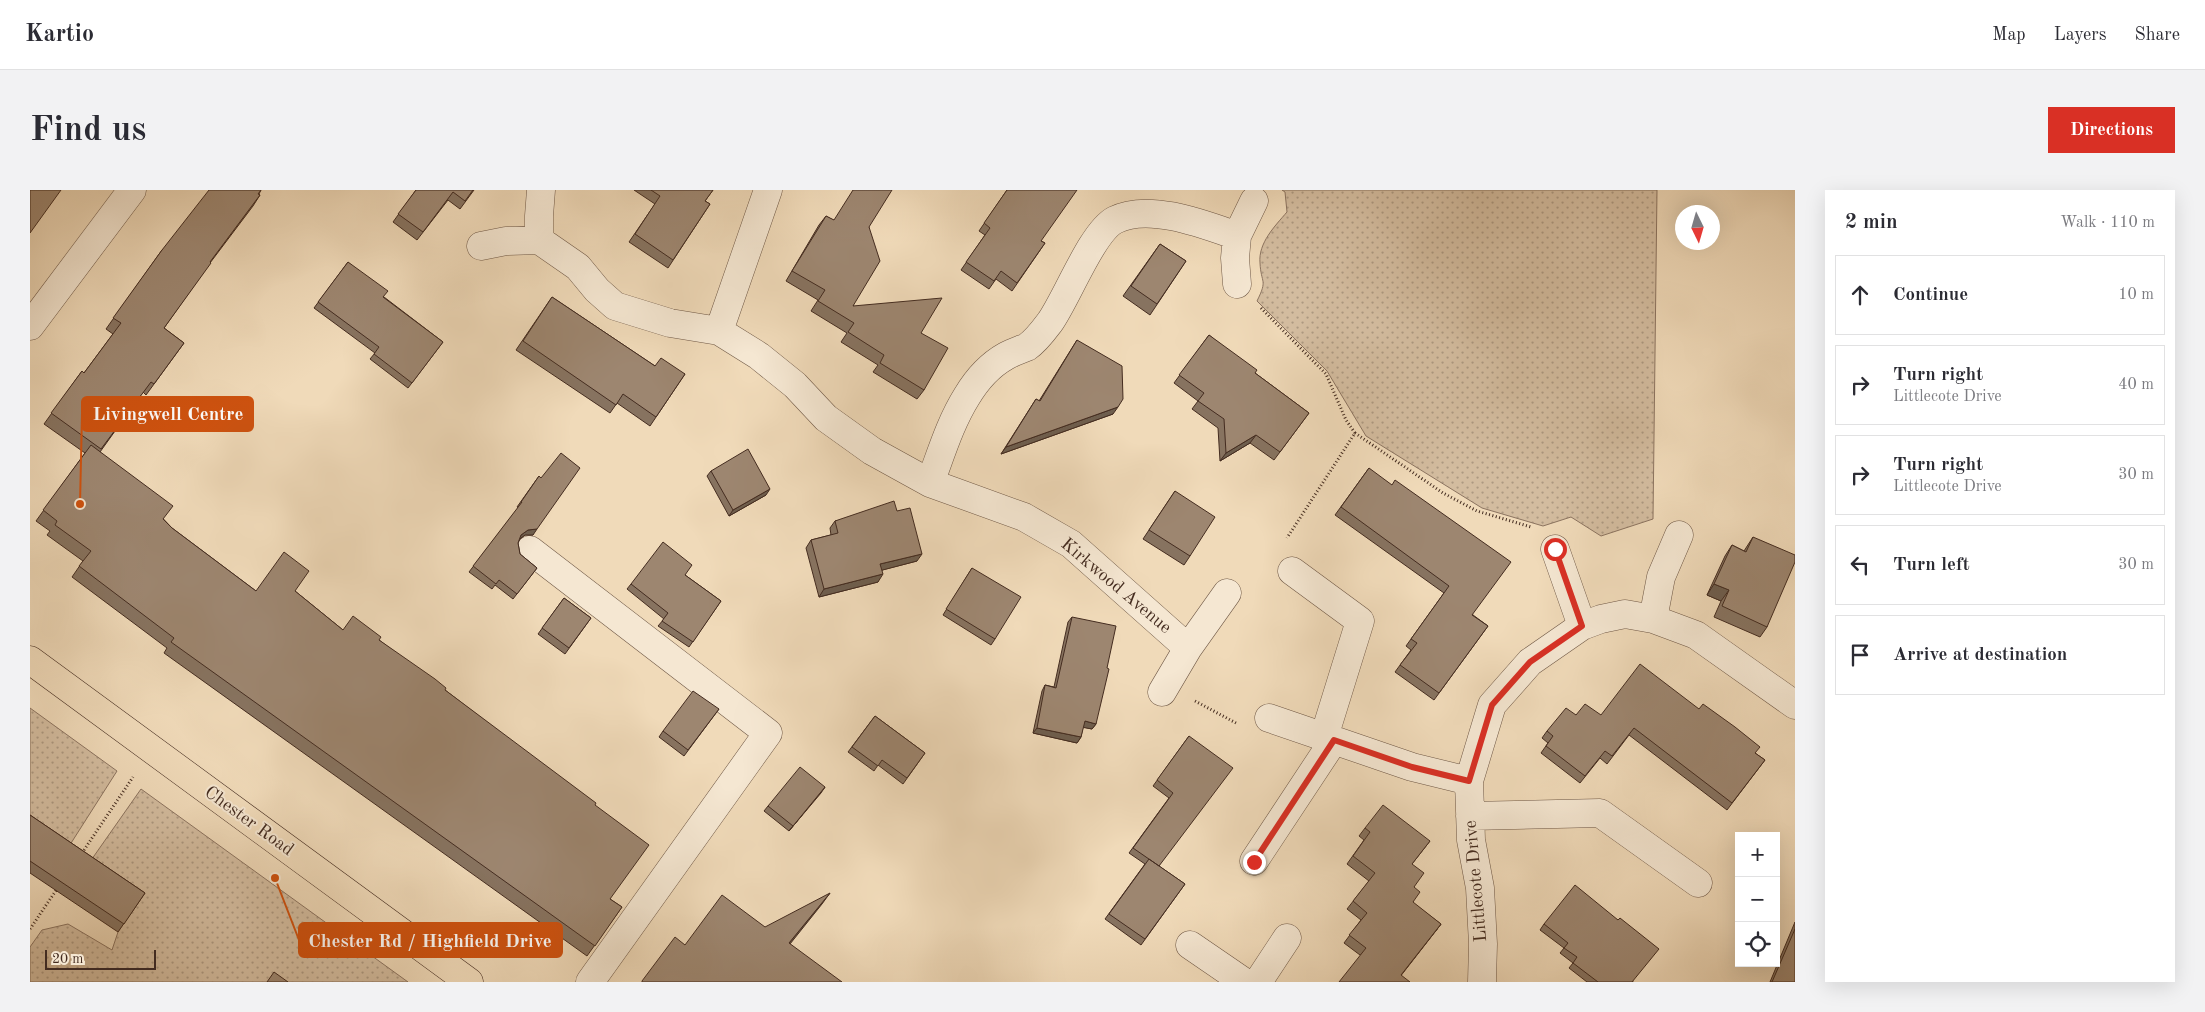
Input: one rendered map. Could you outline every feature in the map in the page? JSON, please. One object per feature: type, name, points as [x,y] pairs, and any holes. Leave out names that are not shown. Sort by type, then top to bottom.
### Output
[{"type":"highway","name":"Chester Road","points":[[30,660],[469,982]]},
{"type":"street","points":[[30,326],[132,190]]},
{"type":"street","points":[[481,246],[539,240],[538,216],[541,190]]},
{"type":"street","points":[[719,331],[768,190]]},
{"type":"street","points":[[1237,284],[1235,258],[1237,236],[1254,202]]},
{"type":"street","points":[[930,484],[947,436],[967,396],[989,368],[1006,356],[1028,346],[1040,334],[1052,319],[1100,234],[1115,220],[1135,215],[1163,214],[1237,236]]},
{"type":"street","name":"Kirkwood Avenue","points":[[539,240],[578,267],[597,290],[615,306],[670,323],[719,331],[759,356],[795,386],[826,418],[872,451],[930,484],[1024,518],[1071,544],[1188,648]]},
{"type":"street","points":[[1653,619],[1661,577],[1679,535]]},
{"type":"street","points":[[1555,549],[1582,626]]},
{"type":"street","points":[[530,550],[768,733],[590,982]]},
{"type":"street","points":[[1254,862],[1329,739],[1342,674],[1360,621],[1292,571]]},
{"type":"street","name":"Kirkwood Avenue","points":[[1162,692],[1188,648],[1227,593]]},
{"type":"street","name":"Littlecote Drive","points":[[1482,982],[1483,944],[1480,888],[1471,840],[1469,781],[1492,705],[1530,662],[1582,626],[1625,614],[1662,620],[1696,635],[1795,704]]},
{"type":"street","points":[[1269,718],[1412,767],[1469,781]]},
{"type":"street","points":[[1470,816],[1600,813],[1698,883]]},
{"type":"street","points":[[1258,982],[1288,938]]},
{"type":"street","points":[[1190,945],[1244,982]]},
{"type":"path","points":[[1237,284],[1326,374],[1346,420],[1354,433],[1443,493],[1477,511],[1548,532],[1555,549]]},
{"type":"path","points":[[1282,546],[1354,433]]},
{"type":"path","points":[[1193,699],[1214,712],[1260,734],[1269,718]]},
{"type":"path","points":[[78,858],[151,750]]},
{"type":"path","points":[[30,929],[62,882]]},
{"type":"shaded area","points":[[1282,190],[1657,190],[1653,519],[1601,536],[1571,517],[1543,526],[1482,508],[1366,436],[1327,371],[1257,301],[1263,285],[1260,256],[1264,242],[1287,212],[1285,192]]},
{"type":"shaded area","points":[[30,708],[117,771],[66,851],[30,827]]},
{"type":"shaded area","points":[[141,789],[408,982],[30,982],[30,947],[42,930],[68,924],[112,950],[118,932],[139,901],[87,866]]},
{"type":"building","points":[[30,190],[61,190],[30,233]]},
{"type":"building","points":[[209,190],[261,190],[258,194],[260,195],[164,328],[184,343],[154,384],[151,382],[101,449],[51,413],[121,323],[113,318],[162,250]]},
{"type":"building","points":[[416,190],[473,190],[465,201],[453,192],[423,232],[398,214]]},
{"type":"building","points":[[651,190],[713,190],[705,201],[710,204],[673,260],[635,234],[660,196]]},
{"type":"building","points":[[853,190],[892,190],[869,227],[880,261],[853,306],[942,298],[921,333],[948,348],[924,390],[880,363],[884,355],[848,332],[854,323],[818,301],[825,290],[792,271],[826,216],[834,220]]},
{"type":"building","points":[[1007,190],[1077,190],[1041,241],[1045,243],[1017,283],[1001,271],[994,281],[966,262],[990,228],[984,223]]},
{"type":"building","points":[[1160,244],[1186,261],[1157,304],[1131,286]]},
{"type":"building","points":[[348,262],[388,291],[383,297],[443,342],[412,383],[374,354],[379,347],[318,302]]},
{"type":"building","points":[[552,297],[655,366],[661,358],[685,374],[656,417],[623,394],[616,405],[523,341]]},
{"type":"building","points":[[1209,335],[1257,370],[1255,373],[1309,413],[1280,452],[1256,435],[1226,453],[1224,419],[1198,401],[1204,393],[1179,375]]},
{"type":"building","points":[[1077,340],[1122,366],[1123,399],[1118,407],[1006,447],[1036,399],[1040,401]]},
{"type":"building","points":[[91,445],[173,506],[163,519],[172,528],[256,591],[284,552],[309,571],[295,591],[343,630],[353,616],[381,637],[379,640],[435,679],[446,688],[445,690],[649,845],[610,899],[622,907],[595,946],[171,642],[174,638],[79,566],[91,551],[55,525],[57,521],[43,510]]},
{"type":"building","points":[[748,449],[770,489],[733,510],[711,471]]},
{"type":"building","points":[[561,453],[580,468],[537,529],[528,530],[521,535],[518,543],[520,554],[537,568],[517,594],[499,580],[496,584],[473,566],[522,502],[539,476],[541,478]]},
{"type":"building","points":[[1369,468],[1392,485],[1395,480],[1511,562],[1472,615],[1488,626],[1439,693],[1400,665],[1417,643],[1411,639],[1449,586],[1341,507]]},
{"type":"building","points":[[1175,491],[1215,517],[1190,556],[1149,530]]},
{"type":"building","points":[[894,501],[897,511],[910,508],[922,554],[880,564],[883,574],[824,589],[811,540],[838,533],[835,521]]},
{"type":"building","points":[[1753,537],[1795,555],[1795,562],[1767,627],[1722,606],[1729,590],[1714,584],[1732,545],[1746,552]]},
{"type":"building","points":[[663,542],[692,565],[685,575],[721,601],[693,642],[662,621],[668,613],[631,584]]},
{"type":"building","points":[[972,568],[1021,597],[995,639],[946,609]]},
{"type":"building","points":[[564,598],[591,618],[569,648],[542,628]]},
{"type":"building","points":[[1072,617],[1116,626],[1107,668],[1109,669],[1096,724],[1085,721],[1081,737],[1037,728],[1045,685],[1056,688]]},
{"type":"building","points":[[1640,664],[1699,709],[1703,704],[1760,747],[1755,753],[1765,760],[1732,803],[1634,728],[1612,756],[1605,751],[1585,776],[1546,746],[1553,736],[1547,731],[1566,708],[1576,715],[1585,704],[1601,715]]},
{"type":"building","points":[[693,691],[719,709],[688,750],[663,731]]},
{"type":"building","points":[[875,716],[925,753],[907,778],[882,760],[878,766],[852,747]]},
{"type":"building","points":[[1189,736],[1233,768],[1159,866],[1133,848],[1173,793],[1157,780]]},
{"type":"building","points":[[800,767],[825,787],[793,826],[768,806]]},
{"type":"building","points":[[1383,805],[1430,841],[1412,864],[1424,873],[1414,887],[1420,892],[1413,902],[1441,924],[1401,975],[1410,982],[1339,982],[1366,948],[1349,935],[1367,913],[1353,901],[1375,873],[1353,856],[1370,832],[1365,828]]},
{"type":"building","points":[[30,815],[145,893],[124,924],[30,861]]},
{"type":"building","points":[[1149,859],[1185,884],[1145,939],[1109,914]]},
{"type":"building","points":[[1575,885],[1618,920],[1620,918],[1659,949],[1632,982],[1598,982],[1573,963],[1577,957],[1564,948],[1568,943],[1544,924]]},
{"type":"building","points":[[830,893],[789,943],[842,982],[642,982],[675,937],[685,945],[722,895],[765,927]]},
{"type":"building","points":[[1795,929],[1795,982],[1772,982]]},
{"type":"building","points":[[274,972],[288,982],[267,982]]},
{"type":"place","name":"Livingwell Centre","points":[[80,504]]},
{"type":"place","name":"Chester Rd / Highfield Drive","points":[[275,878]]},
{"type":"route","points":[[1254,862],[1334,740],[1412,767],[1469,781],[1492,705],[1530,662],[1582,626],[1555,549]]}]
